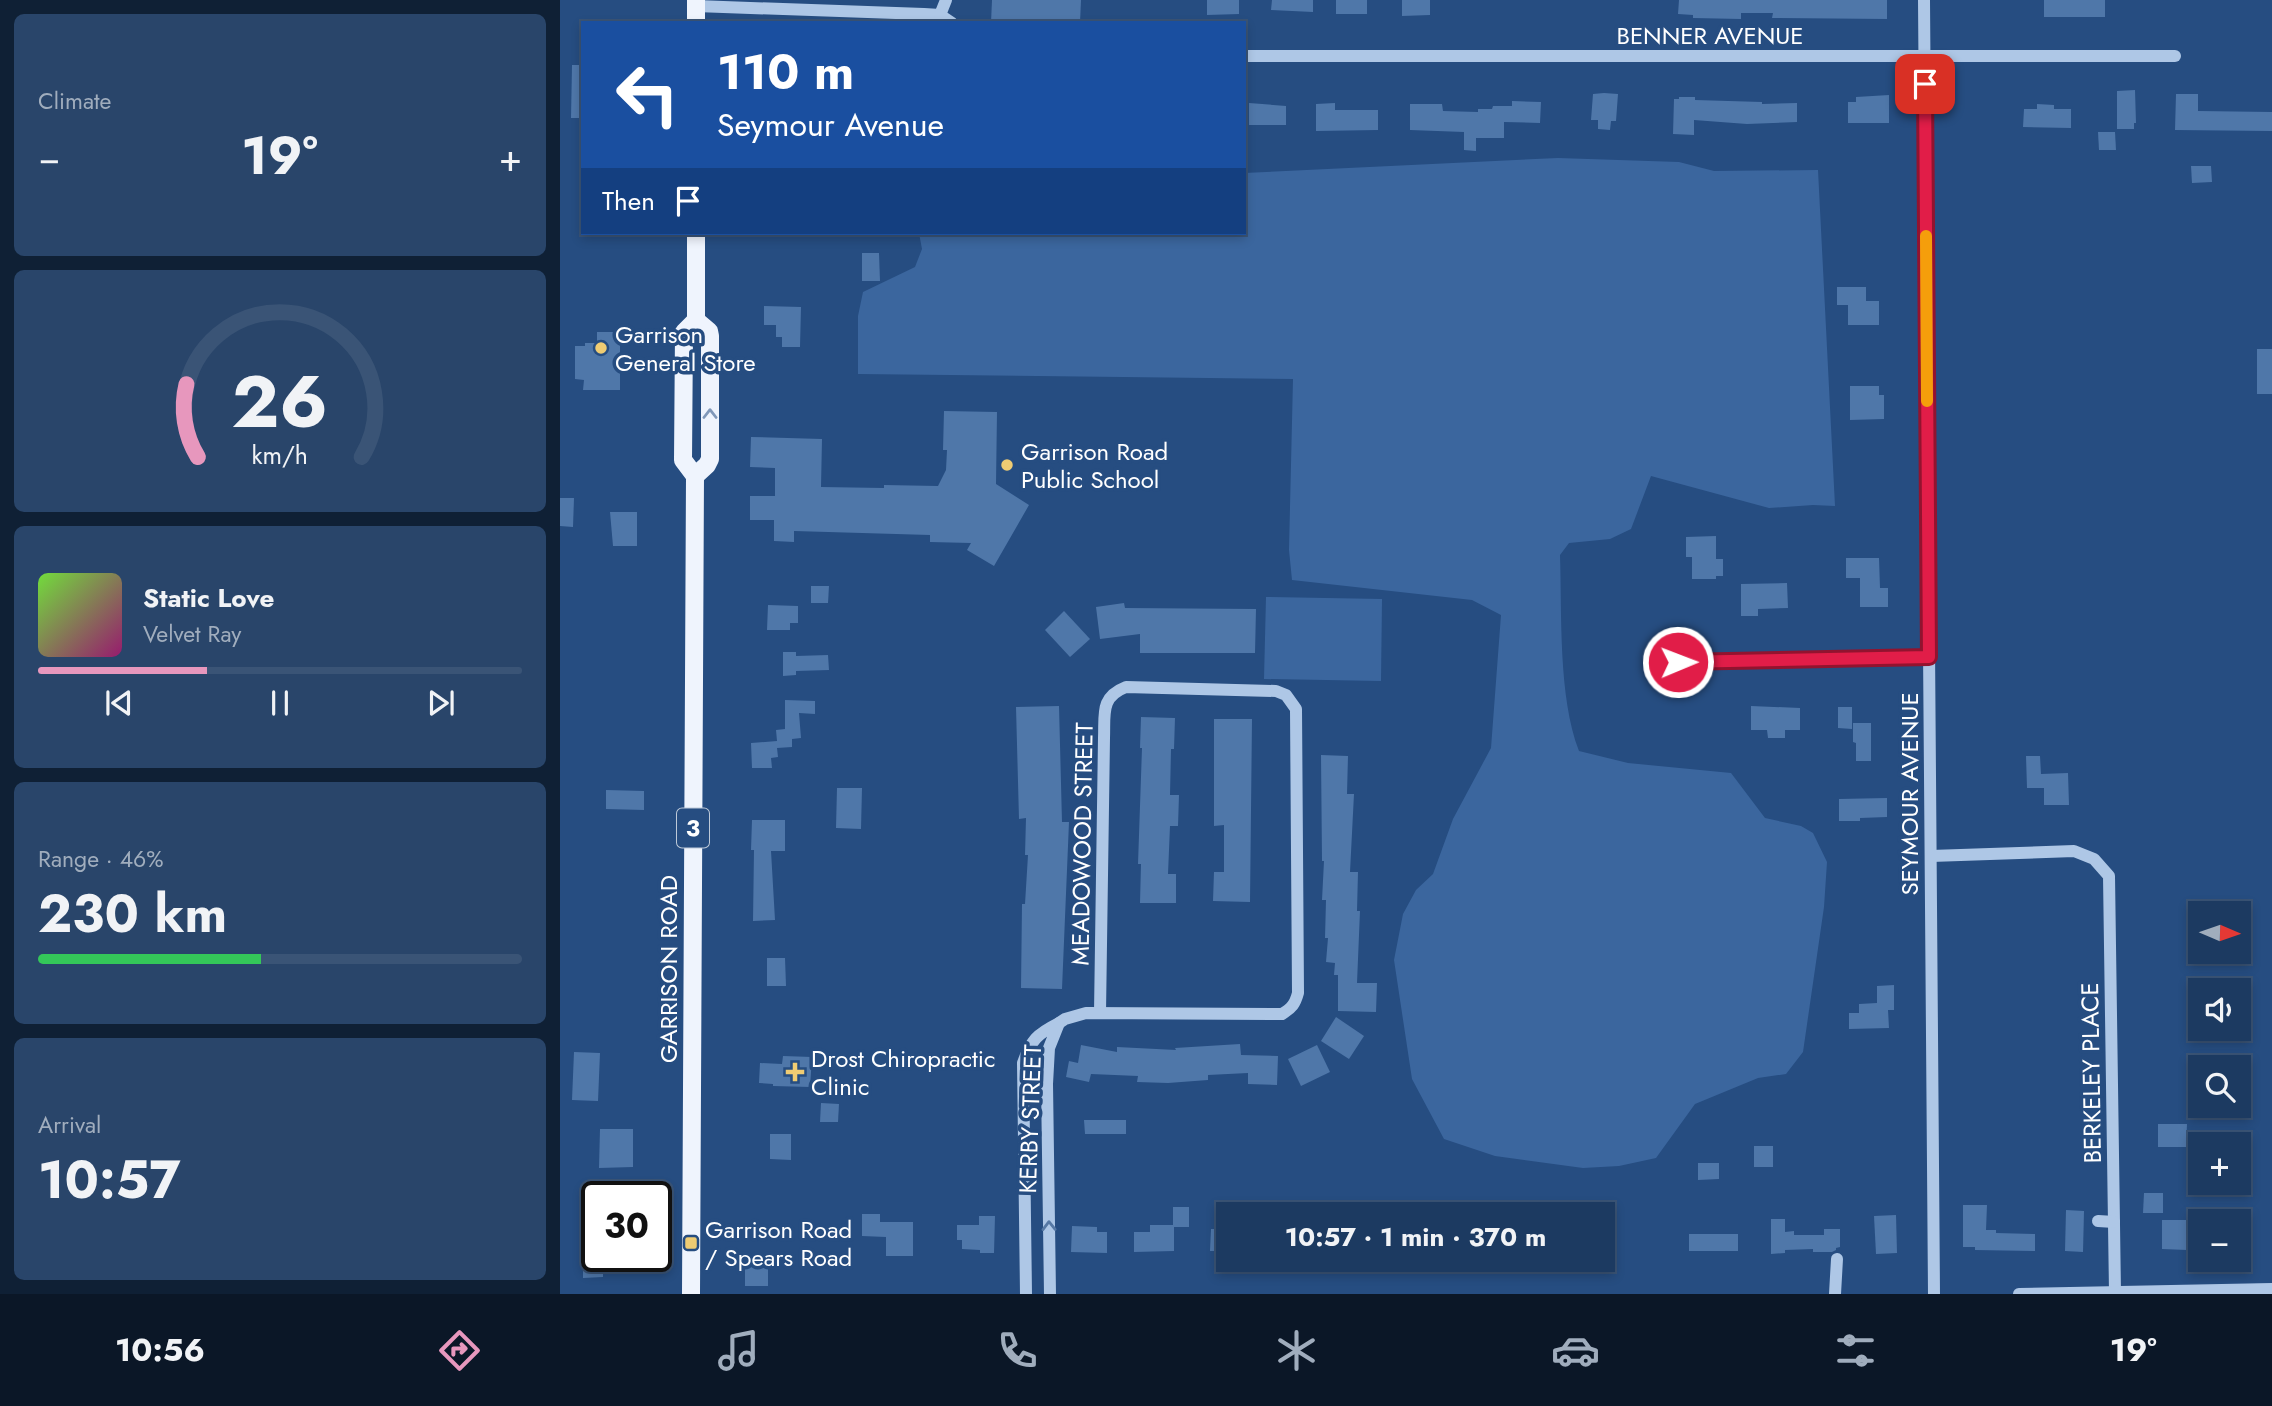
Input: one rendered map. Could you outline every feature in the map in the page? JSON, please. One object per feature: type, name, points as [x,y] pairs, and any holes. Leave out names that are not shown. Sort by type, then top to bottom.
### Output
[{"type":"main road","name":"GARRISON ROAD","points":[[691,1294],[695,476],[683,460],[683,448],[684,332],[696,320],[696,235]]},
{"type":"main road","name":"GARRISON ROAD","points":[[695,476],[707,466],[710,459],[710,337],[709,331],[696,320]]},
{"type":"street","points":[[940,15],[946,0]]},
{"type":"street","name":"SEYMOUR AVENUE","points":[[1924,0],[1934,1294]]},
{"type":"street","points":[[696,10],[940,15],[949,21]]},
{"type":"street","name":"BENNER AVENUE","points":[[1246,56],[2175,56]]},
{"type":"street","points":[[1678,662],[1929,657]]},
{"type":"street","name":"MEADOWOOD STREET","points":[[1125,687],[1276,691],[1286,695],[1296,709],[1296,1003],[1282,1014],[1100,1013],[1104,738],[1105,712],[1110,696],[1125,687]]},
{"type":"street","name":"BERKELEY PLACE","points":[[1931,856],[2074,851],[2094,859],[2109,876],[2115,1293]]},
{"type":"street","points":[[1059,1023],[1075,1016],[1100,1013]]},
{"type":"street","name":"KERBY STREET","points":[[1026,1294],[1023,1063],[1030,1045],[1041,1032],[1059,1023]]},
{"type":"street","name":"KERBY STREET","points":[[1051,1294],[1048,1076],[1049,1048],[1059,1023]]},
{"type":"street","points":[[2098,1222],[2114,1222]]},
{"type":"street","points":[[1835,1294],[1837,1259]]},
{"type":"street","points":[[2019,1294],[2272,1289]]},
{"type":"shaded area","points":[[1558,158],[1679,162],[1714,171],[1818,170],[1835,506],[1769,508],[1651,476],[1631,529],[1610,539],[1569,543],[1560,555],[1564,681],[1567,706],[1579,751],[1628,763],[1731,773],[1765,818],[1801,826],[1813,833],[1827,862],[1824,907],[1803,1052],[1786,1074],[1758,1078],[1695,1104],[1656,1158],[1619,1166],[1583,1168],[1495,1156],[1444,1139],[1412,1079],[1394,960],[1403,914],[1416,890],[1433,874],[1453,819],[1491,748],[1501,615],[1472,600],[1292,580],[1289,550],[1293,379],[858,374],[858,316],[863,292],[915,267],[922,249],[919,235],[1246,235],[1246,173]]},
{"type":"shaded area","points":[[1266,597],[1382,599],[1381,681],[1264,679]]},
{"type":"building","points":[[992,0],[1081,0],[1080,21],[991,21]]},
{"type":"building","points":[[1207,0],[1239,0],[1239,14],[1207,15]]},
{"type":"building","points":[[1272,0],[1313,0],[1313,12],[1271,10]]},
{"type":"building","points":[[1336,0],[1367,0],[1367,14],[1336,14]]},
{"type":"building","points":[[1402,0],[1430,0],[1430,15],[1402,16]]},
{"type":"building","points":[[1679,0],[1887,0],[1887,19],[1772,18],[1773,13],[1741,13],[1741,19],[1693,18],[1693,15],[1678,14]]},
{"type":"building","points":[[2044,0],[2105,0],[2105,17],[2044,17]]},
{"type":"building","points":[[572,65],[581,65],[581,118],[571,118]]},
{"type":"building","points":[[2135,90],[2134,129],[2117,129],[2117,91]]},
{"type":"building","points":[[1593,94],[1618,94],[1616,121],[1611,121],[1610,130],[1598,129],[1598,120],[1591,120]]},
{"type":"building","points":[[2176,94],[2198,94],[2198,111],[2272,112],[2272,131],[2175,130]]},
{"type":"building","points":[[1889,95],[1889,123],[1848,123],[1848,102],[1856,102],[1856,97]]},
{"type":"building","points":[[1679,97],[1762,104],[1797,103],[1797,122],[1747,124],[1694,120],[1694,135],[1673,134],[1674,99]]},
{"type":"building","points":[[1512,101],[1541,102],[1540,123],[1504,122],[1504,138],[1476,138],[1476,151],[1464,150],[1464,132],[1410,130],[1410,104],[1442,104],[1443,111],[1478,112],[1478,109],[1492,109],[1493,106],[1512,106]]},
{"type":"building","points":[[1249,103],[1286,106],[1286,125],[1249,125]]},
{"type":"building","points":[[1335,103],[1335,110],[1378,110],[1378,130],[1316,131],[1316,104]]},
{"type":"building","points":[[2037,104],[2054,105],[2054,109],[2071,109],[2071,128],[2023,127],[2024,109],[2037,109]]},
{"type":"building","points":[[2098,132],[2115,132],[2116,150],[2099,150]]},
{"type":"building","points":[[2191,166],[2211,166],[2212,182],[2192,183]]},
{"type":"building","points":[[862,253],[879,253],[880,281],[862,281]]},
{"type":"building","points":[[1837,287],[1866,287],[1866,301],[1879,301],[1879,325],[1848,325],[1848,305],[1837,305]]},
{"type":"building","points":[[764,306],[801,307],[800,347],[782,347],[782,337],[776,337],[776,325],[764,325]]},
{"type":"building","points":[[597,332],[620,332],[620,390],[583,390],[584,380],[575,379],[575,346],[597,343]]},
{"type":"building","points":[[2257,349],[2272,349],[2272,394],[2257,394]]},
{"type":"building","points":[[1850,386],[1879,386],[1879,395],[1884,395],[1884,419],[1850,420]]},
{"type":"building","points":[[944,411],[997,412],[996,484],[1029,505],[994,566],[967,550],[971,543],[930,542],[930,535],[794,531],[794,542],[774,541],[774,520],[750,520],[750,496],[775,496],[775,468],[750,467],[751,437],[822,439],[821,487],[938,486],[946,470],[947,450],[943,450]]},
{"type":"building","points":[[560,498],[574,498],[573,527],[560,526]]},
{"type":"building","points":[[610,512],[637,512],[637,546],[613,546]]},
{"type":"building","points":[[1716,536],[1716,559],[1723,559],[1723,576],[1716,576],[1716,579],[1692,579],[1692,557],[1686,557],[1686,537]]},
{"type":"building","points":[[1846,558],[1879,558],[1880,588],[1888,588],[1888,607],[1860,607],[1860,578],[1846,578]]},
{"type":"building","points":[[1787,583],[1788,608],[1758,609],[1758,616],[1741,616],[1741,584]]},
{"type":"building","points":[[811,586],[829,586],[828,603],[811,603]]},
{"type":"building","points":[[1124,603],[1125,608],[1256,609],[1255,653],[1140,653],[1140,634],[1100,639],[1096,607]]},
{"type":"building","points":[[768,605],[798,606],[798,623],[790,623],[790,630],[767,630]]},
{"type":"building","points":[[1064,611],[1090,639],[1070,657],[1045,630]]},
{"type":"building","points":[[783,652],[796,652],[796,656],[828,655],[829,670],[796,671],[796,675],[783,676]]},
{"type":"building","points":[[785,700],[815,701],[815,714],[799,713],[801,738],[792,739],[792,747],[777,748],[778,757],[771,758],[772,768],[752,768],[751,743],[777,741],[776,730],[785,729]]},
{"type":"building","points":[[1059,706],[1062,822],[1069,822],[1062,989],[1021,988],[1022,904],[1025,904],[1028,855],[1025,855],[1026,818],[1019,819],[1016,707]]},
{"type":"building","points":[[1751,706],[1800,708],[1800,730],[1785,730],[1785,738],[1768,738],[1767,730],[1751,730]]},
{"type":"building","points":[[1838,707],[1852,707],[1852,729],[1838,728]]},
{"type":"building","points":[[1141,717],[1175,718],[1170,795],[1179,795],[1178,826],[1170,826],[1168,874],[1176,874],[1176,903],[1140,903],[1141,864],[1138,864]]},
{"type":"building","points":[[1214,719],[1252,719],[1250,902],[1213,901],[1214,872],[1224,872],[1224,825],[1214,826]]},
{"type":"building","points":[[1853,723],[1871,723],[1871,761],[1856,761]]},
{"type":"building","points":[[1321,755],[1348,756],[1347,794],[1354,794],[1350,872],[1358,872],[1357,911],[1360,911],[1357,983],[1377,983],[1376,1012],[1338,1011],[1338,975],[1334,975],[1335,963],[1326,962],[1328,938],[1325,938],[1326,900],[1322,900],[1324,861]]},
{"type":"building","points":[[2026,756],[2040,756],[2041,774],[2068,773],[2069,805],[2044,805],[2044,788],[2027,788]]},
{"type":"building","points":[[837,788],[862,788],[861,829],[836,828]]},
{"type":"building","points":[[606,790],[644,791],[644,810],[606,809]]},
{"type":"building","points":[[1887,798],[1887,817],[1839,821],[1839,799]]},
{"type":"building","points":[[752,820],[785,820],[785,851],[771,851],[775,920],[753,921]]},
{"type":"building","points":[[767,958],[785,958],[786,986],[767,986]]},
{"type":"building","points":[[1894,985],[1894,1010],[1888,1010],[1889,1028],[1849,1029],[1849,1013],[1859,1013],[1859,1004],[1877,1003],[1877,986]]},
{"type":"building","points":[[1336,1017],[1364,1036],[1349,1059],[1321,1041]]},
{"type":"building","points":[[1240,1044],[1241,1055],[1278,1056],[1277,1085],[1248,1084],[1248,1073],[1208,1075],[1208,1080],[1168,1083],[1137,1082],[1138,1076],[1091,1074],[1089,1082],[1066,1077],[1069,1061],[1078,1063],[1081,1045],[1117,1052],[1117,1047],[1176,1050],[1175,1048]]},
{"type":"building","points":[[1317,1045],[1330,1072],[1301,1086],[1288,1059]]},
{"type":"building","points":[[574,1052],[600,1053],[598,1101],[572,1100]]},
{"type":"building","points":[[783,1056],[812,1057],[810,1087],[759,1083],[760,1063],[782,1064]]},
{"type":"building","points":[[821,1103],[839,1104],[838,1122],[820,1122]]},
{"type":"building","points":[[1084,1120],[1126,1120],[1126,1134],[1085,1134]]},
{"type":"building","points":[[2158,1124],[2187,1124],[2186,1147],[2158,1147]]},
{"type":"building","points":[[600,1129],[633,1129],[633,1167],[599,1168]]},
{"type":"building","points":[[770,1134],[791,1134],[791,1160],[770,1159]]},
{"type":"building","points":[[1754,1146],[1773,1146],[1773,1167],[1754,1167]]},
{"type":"building","points":[[1698,1163],[1719,1163],[1719,1179],[1698,1180]]},
{"type":"building","points":[[2144,1193],[2163,1193],[2163,1213],[2143,1213]]},
{"type":"building","points":[[1963,1205],[1987,1205],[1986,1230],[1996,1230],[1996,1233],[2035,1234],[2035,1251],[1975,1250],[1975,1247],[1963,1247]]},
{"type":"building","points":[[1173,1207],[1189,1207],[1189,1227],[1174,1227],[1174,1251],[1134,1252],[1134,1232],[1150,1232],[1150,1225],[1173,1225]]},
{"type":"building","points":[[2066,1210],[2084,1211],[2083,1252],[2065,1251]]},
{"type":"building","points":[[862,1214],[880,1214],[880,1222],[913,1222],[913,1256],[886,1256],[886,1237],[862,1236]]},
{"type":"building","points":[[1896,1215],[1897,1253],[1876,1254],[1874,1216]]},
{"type":"building","points":[[979,1216],[995,1216],[994,1253],[962,1249],[962,1240],[957,1240],[957,1225],[979,1225]]},
{"type":"building","points":[[1771,1219],[1785,1219],[1785,1232],[1794,1231],[1794,1235],[1824,1235],[1824,1229],[1840,1229],[1840,1247],[1832,1252],[1813,1252],[1813,1249],[1785,1250],[1785,1253],[1771,1254]]},
{"type":"building","points":[[2162,1220],[2188,1220],[2187,1250],[2162,1249]]},
{"type":"building","points":[[1072,1226],[1097,1227],[1097,1232],[1107,1232],[1107,1253],[1071,1252]]},
{"type":"building","points":[[1211,1229],[1216,1229],[1216,1251],[1210,1251]]},
{"type":"building","points":[[1689,1234],[1738,1234],[1738,1251],[1689,1251]]},
{"type":"building","points":[[745,1265],[768,1265],[768,1286],[745,1286]]},
{"type":"building","points":[[583,1272],[603,1272],[603,1277],[583,1278]]},
{"type":"slow traffic","points":[[1926,236],[1927,401]]},
{"type":"place","name":"Garrison General Store","points":[[601,348]]},
{"type":"place","name":"Garrison Road Public School","points":[[1007,465]]},
{"type":"place","name":"Drost Chiropractic Clinic","points":[[795,1072]]},
{"type":"place","name":"Garrison Road / Spears Road","points":[[691,1243]]},
{"type":"route","points":[[1678,662],[1929,657],[1925,84]]}]
